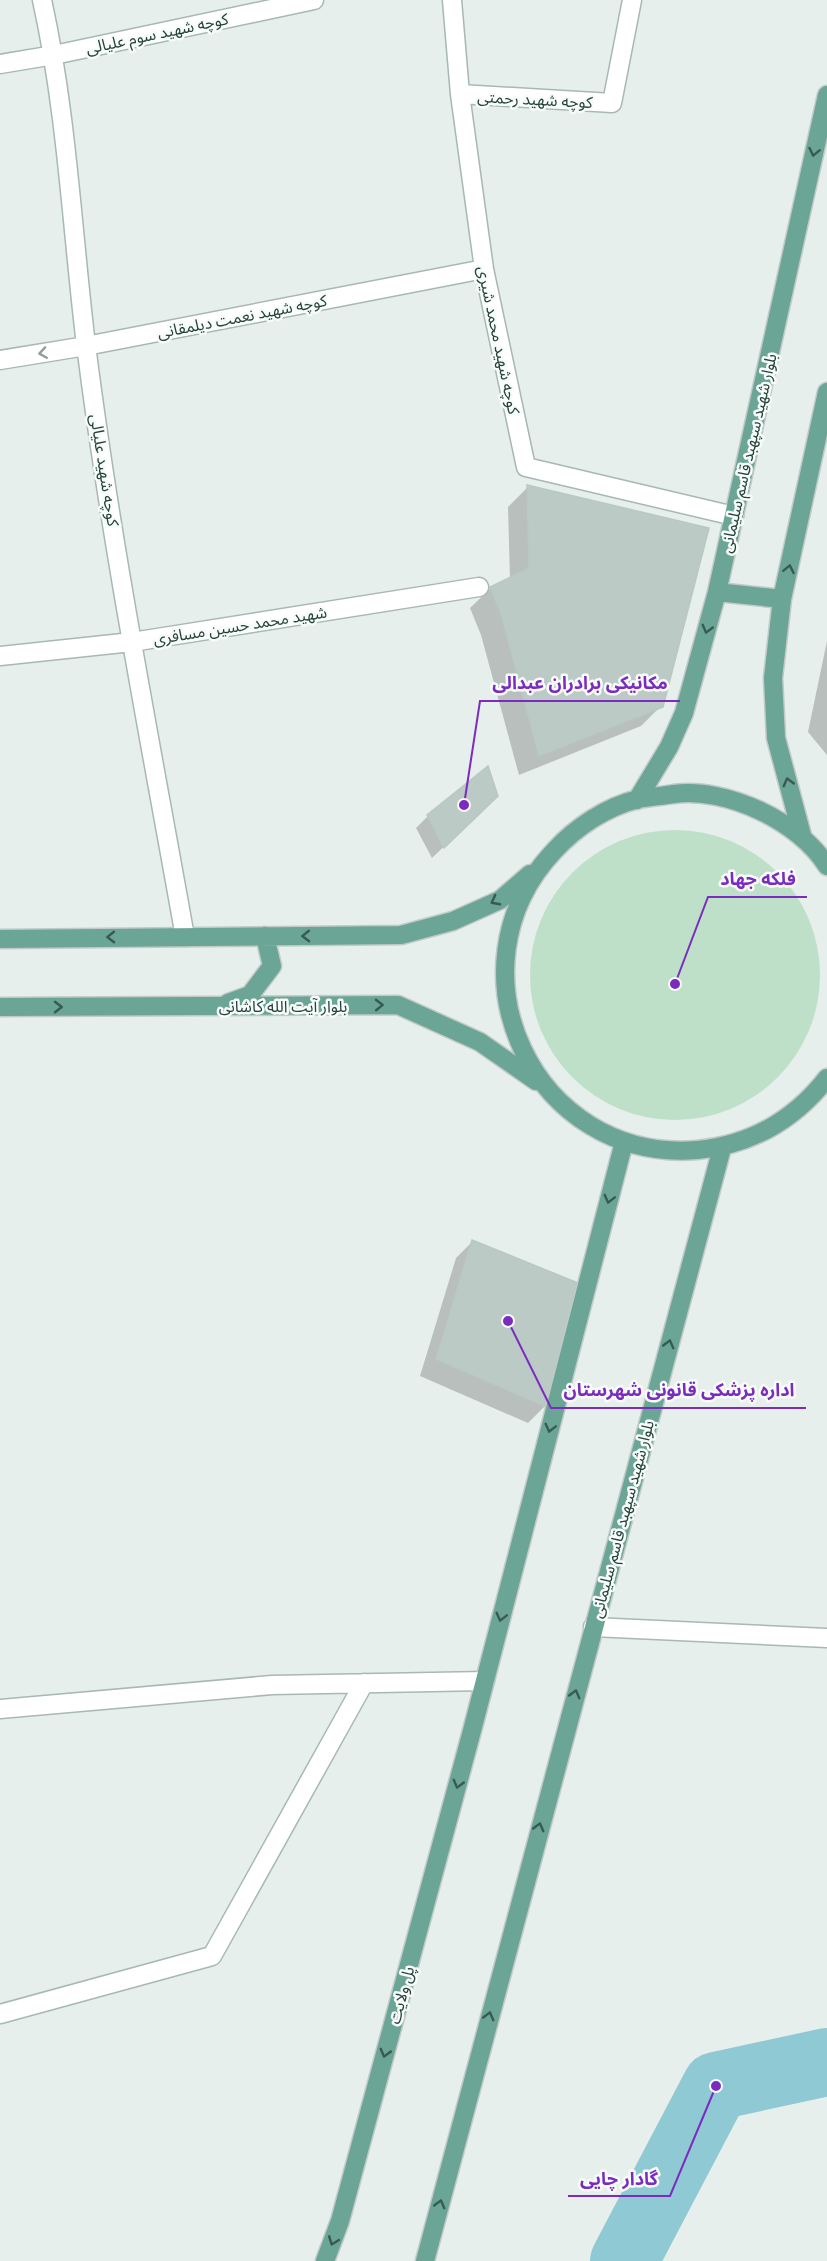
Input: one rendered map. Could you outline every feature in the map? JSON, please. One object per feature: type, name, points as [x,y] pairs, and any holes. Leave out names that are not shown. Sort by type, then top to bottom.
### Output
[{"type":"main road","name":"بلوار شهید سپهبد قاسم سلیمانی","points":[[637,800],[669,747],[684,713],[717,592],[827,94]]},
{"type":"main road","points":[[803,838],[776,738],[773,678],[782,600],[827,392]]},
{"type":"main road","points":[[717,592],[782,600]]},
{"type":"main road","points":[[0,939],[401,934],[411,932],[453,921],[500,900],[540,865],[567,836],[600,814],[637,800],[681,794],[725,798],[766,813],[803,838],[826,862]]},
{"type":"main road","points":[[540,865],[517,906],[505,952],[506,1000],[519,1045],[543,1086],[580,1120],[624,1142],[672,1152],[722,1148],[768,1131],[808,1102],[827,1084]]},
{"type":"main road","points":[[218,1006],[250,995],[272,966],[265,936]]},
{"type":"main road","name":"بلوار آیت الله کاشانی","points":[[0,1007],[398,1005],[480,1042],[543,1086]]},
{"type":"main road","points":[[808,1102],[827,1078]]},
{"type":"main road","points":[[485,1680],[624,1142]]},
{"type":"main road","name":"بلوار شهید سپهبد قاسم سلیمانی","points":[[424,2261],[722,1148]]},
{"type":"main road","name":"پل ولایت","points":[[325,2261],[340,2221],[485,1680]]},
{"type":"street","name":"کوچه شهید علیالی","points":[[42,0],[54,55],[86,346],[132,642],[185,937]]},
{"type":"street","name":"کوچه شهید سوم علیالی","points":[[0,64],[54,55],[314,0]]},
{"type":"street","name":"کوچه شهید محمد شیری","points":[[452,0],[460,94],[484,269],[526,467],[734,516]]},
{"type":"street","name":"کوچه شهید رحمتی","points":[[460,94],[612,103],[632,0]]},
{"type":"street","name":"کوچه شهید نعمت دیلمقانی","points":[[0,360],[86,346],[484,269]]},
{"type":"street","name":"شهید محمد حسین مسافری","points":[[0,656],[132,642],[479,587]]},
{"type":"street","points":[[593,1627],[827,1638]]},
{"type":"street","points":[[0,1709],[272,1685],[485,1680]]},
{"type":"street","points":[[0,2014],[212,1956],[363,1683]]},
{"type":"green space","points":[[675,830],[703,833],[731,841],[756,854],[778,872],[796,894],[809,919],[817,947],[820,975],[817,1003],[809,1031],[796,1056],[778,1078],[756,1096],[731,1109],[703,1117],[675,1120],[647,1117],[619,1109],[594,1096],[572,1078],[554,1056],[541,1031],[533,1003],[530,975],[533,947],[541,919],[554,894],[572,872],[594,854],[619,841],[647,833]]},
{"type":"building","points":[[527,485],[709,528],[663,707],[539,756],[501,614],[490,587],[529,568]]},
{"type":"building","points":[[488,766],[498,796],[444,848],[427,815]]},
{"type":"building","points":[[472,1240],[578,1283],[546,1407],[436,1359]]},
{"type":"waterway","points":[[624,2261],[716,2086],[827,2062]]},
{"type":"place","name":"مکانیکی برادران عبدالی","points":[[464,805]]},
{"type":"place","name":"فلکه جهاد","points":[[675,984]]},
{"type":"place","name":"اداره پزشکی قانونی شهرستان","points":[[508,1321]]},
{"type":"place","name":"گادار چایی","points":[[716,2086]]}]
